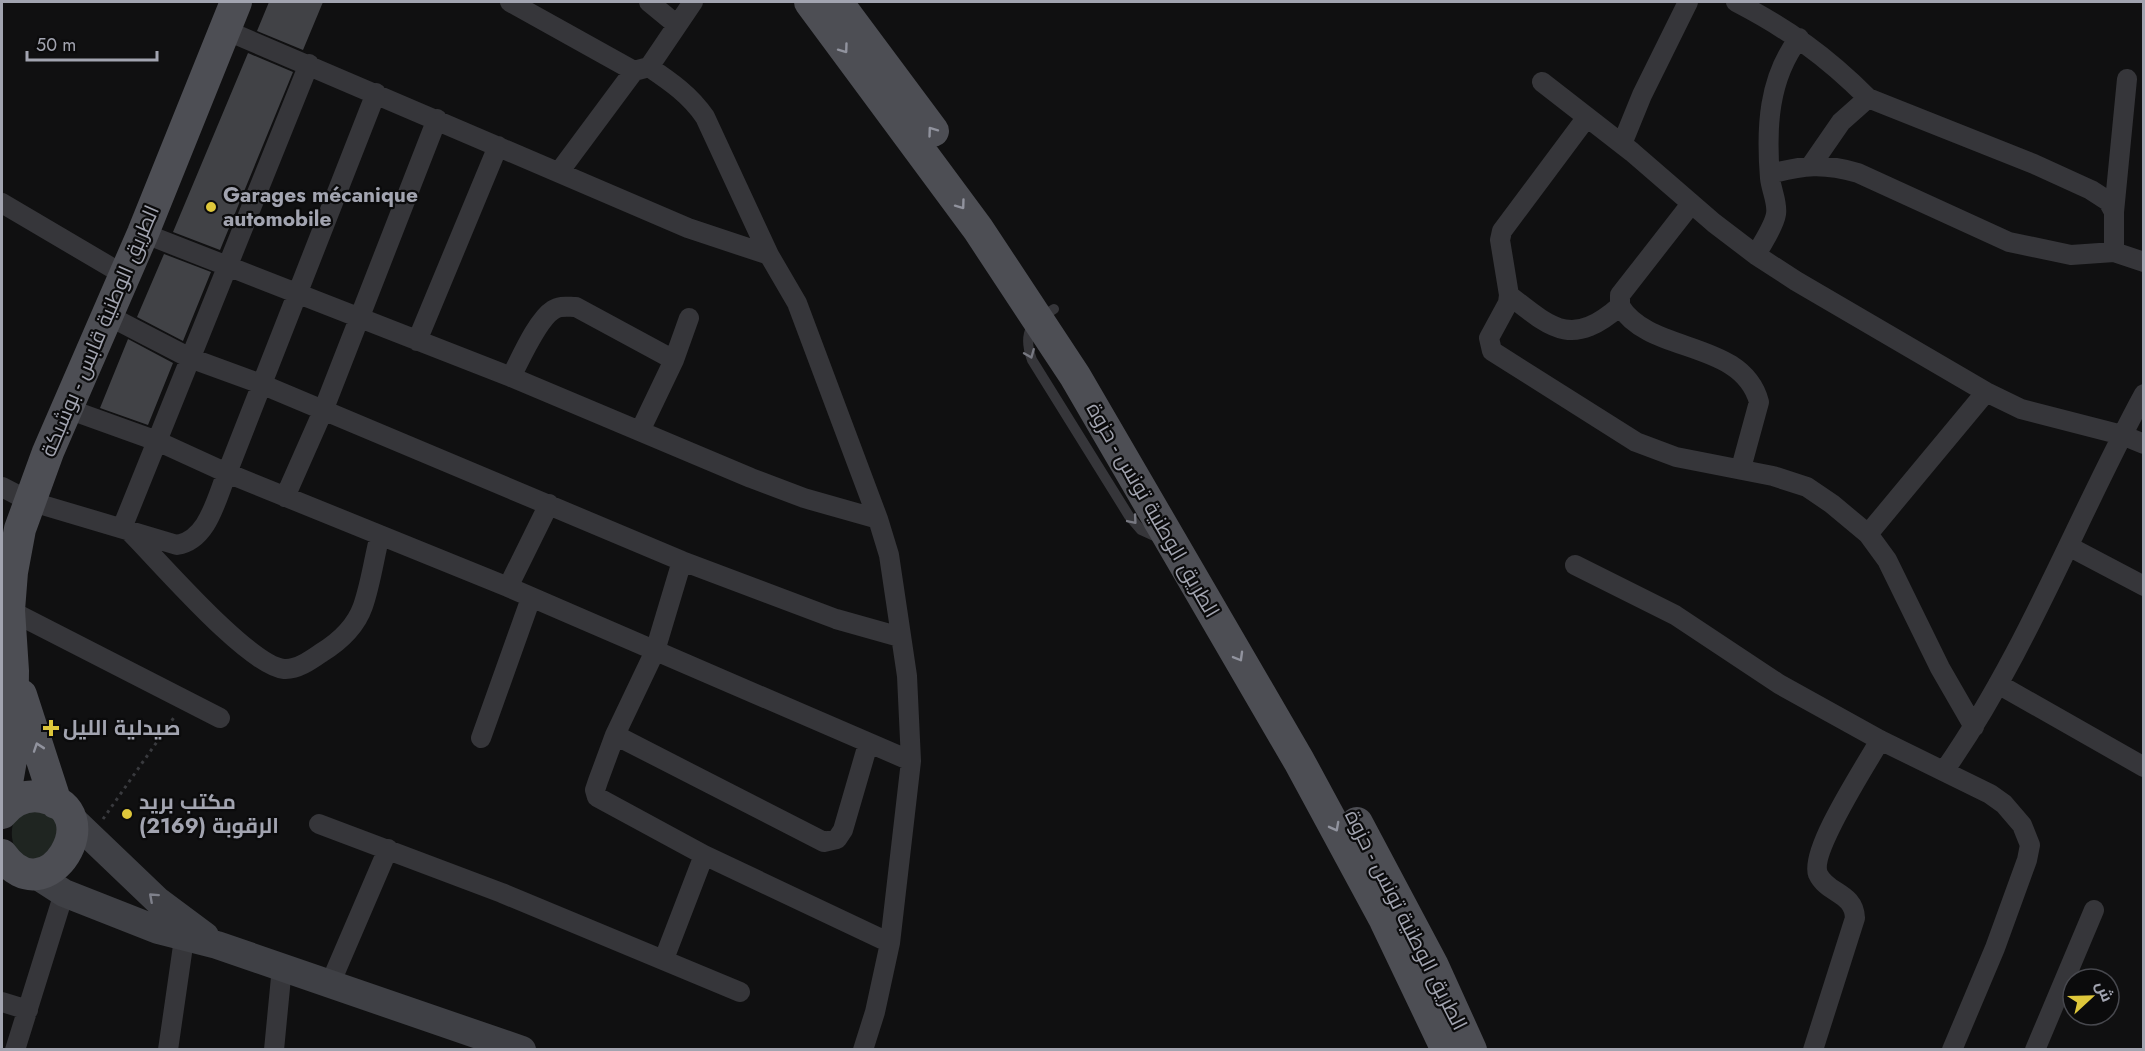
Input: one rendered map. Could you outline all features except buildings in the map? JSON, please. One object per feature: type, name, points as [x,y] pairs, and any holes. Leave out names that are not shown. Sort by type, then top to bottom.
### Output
[{"type":"main road","name":"الطريق الوطنية تونس - حزوة","points":[[810,2],[978,229],[1046,314],[1078,344],[1225,613],[1358,869],[1447,1050]]},
{"type":"main road","name":"الطريق الوطنية تونس - حزوة","points":[[837,2],[1012,242],[1075,376],[1172,542],[1225,613],[1395,890],[1471,1050]]},
{"type":"main road","name":"الطريق الوطنية قابس - بوشبكة","points":[[2,813],[12,754],[13,671],[9,610],[12,572],[24,515],[143,233],[230,15]]},
{"type":"main road","name":"الطريق الوطنية قابس - بوشبكة","points":[[13,671],[73,837],[64,859],[45,872],[14,866]]},
{"type":"main road","points":[[2,813],[22,797],[45,797],[62,808]]},
{"type":"street","points":[[510,2],[679,87],[695,102],[705,117],[769,255],[797,303],[878,519],[889,555],[907,676],[911,760],[890,943],[875,1012],[863,1050]]},
{"type":"street","points":[[649,2],[677,25]]},
{"type":"street","points":[[559,172],[693,2]]},
{"type":"street","points":[[1623,144],[1646,86],[1688,2]]},
{"type":"street","points":[[1736,2],[1799,38],[1829,60],[1868,98],[2034,164],[2091,190],[2108,201],[2114,212]]},
{"type":"street","points":[[230,15],[309,64],[688,228],[769,255]]},
{"type":"street","points":[[1756,255],[1776,216],[1768,139],[1774,90],[1784,57],[1799,38]]},
{"type":"street","points":[[126,530],[157,441],[309,64]]},
{"type":"street","points":[[2114,252],[2114,212],[2127,80]]},
{"type":"street","points":[[1542,82],[1623,144],[1691,204],[1756,255],[1986,392],[2021,409],[2122,435],[2144,444]]},
{"type":"street","points":[[2,487],[24,515],[126,530],[177,545],[194,540],[202,532],[376,93]]},
{"type":"street","points":[[1812,164],[1841,122],[1868,98]]},
{"type":"street","points":[[1587,117],[1503,231],[1500,240],[1509,295],[1508,303],[1489,338],[1492,351],[1636,442],[1676,457],[1741,468],[1807,487],[1868,534],[1887,560],[1940,668],[1974,728]]},
{"type":"street","points":[[285,497],[323,411],[437,119]]},
{"type":"street","points":[[417,341],[498,146]]},
{"type":"street","points":[[1770,174],[1812,164],[1858,173],[2009,242],[2071,255],[2114,252],[2144,262]]},
{"type":"street","points":[[2,203],[124,275]]},
{"type":"street","points":[[1691,204],[1620,295],[1620,306],[1637,323],[1653,334],[1710,353],[1740,374],[1754,388],[1759,402],[1741,468]]},
{"type":"street","points":[[143,233],[226,268],[511,377],[804,498],[878,519]]},
{"type":"street","points":[[1509,295],[1553,328],[1566,330],[1580,330],[1598,324],[1620,306]]},
{"type":"street","points":[[511,377],[543,320],[551,310],[561,306],[576,307],[674,360]]},
{"type":"street","points":[[107,315],[190,358],[261,384],[682,561],[826,615],[900,638]]},
{"type":"street","points":[[640,431],[674,360],[689,318]]},
{"type":"street","points":[[1868,534],[1986,392]]},
{"type":"street","points":[[1944,771],[1974,728],[1998,684],[2070,547],[2122,435],[2144,394]]},
{"type":"street","points":[[68,409],[157,441],[227,473],[508,587],[868,744],[911,760]]},
{"type":"street","points":[[508,587],[549,504]]},
{"type":"street","points":[[2,556],[24,515]]},
{"type":"street","points":[[126,530],[237,641],[263,659],[284,669],[294,668],[320,654],[351,627],[363,606],[380,535]]},
{"type":"street","points":[[2070,547],[2144,585]]},
{"type":"street","points":[[682,561],[655,651],[615,735],[595,790],[597,797],[704,855],[890,943]]},
{"type":"street","points":[[1575,565],[1675,615],[1779,684],[1880,740],[1944,771],[2004,804],[2022,825],[2030,845],[1995,948],[1952,1050]]},
{"type":"street","points":[[481,738],[531,598]]},
{"type":"street","points":[[9,610],[220,718]]},
{"type":"street","points":[[1998,684],[2144,767]]},
{"type":"street","points":[[615,735],[824,842],[837,839],[843,830],[868,744]]},
{"type":"street","points":[[1813,1050],[1855,918],[1855,910],[1849,899],[1821,878],[1816,861],[1823,840],[1880,740]]},
{"type":"street","points":[[62,808],[158,901],[184,930],[168,1050]]},
{"type":"street","points":[[319,824],[388,849],[664,959],[740,992]]},
{"type":"street","points":[[330,984],[388,849]]},
{"type":"street","points":[[664,959],[704,855]]},
{"type":"street","points":[[14,866],[64,893],[184,930],[217,945],[522,1050]]},
{"type":"street","points":[[15,1050],[64,893]]},
{"type":"street","points":[[2035,1050],[2094,910]]},
{"type":"street","points":[[274,1050],[282,967]]},
{"type":"street","points":[[2,1002],[28,1010]]},
{"type":"path","points":[[91,836],[186,700]]},
{"type":"shaded area","points":[[19,810],[67,814],[50,860],[25,857],[15,848],[12,828]]},
{"type":"place","name":"Garages mécanique automobile","points":[[211,207]]},
{"type":"place","name":"صيدلية الليل","points":[[51,728]]},
{"type":"place","name":"مكتب بريد الرقوبة (2169)","points":[[127,814]]}]
